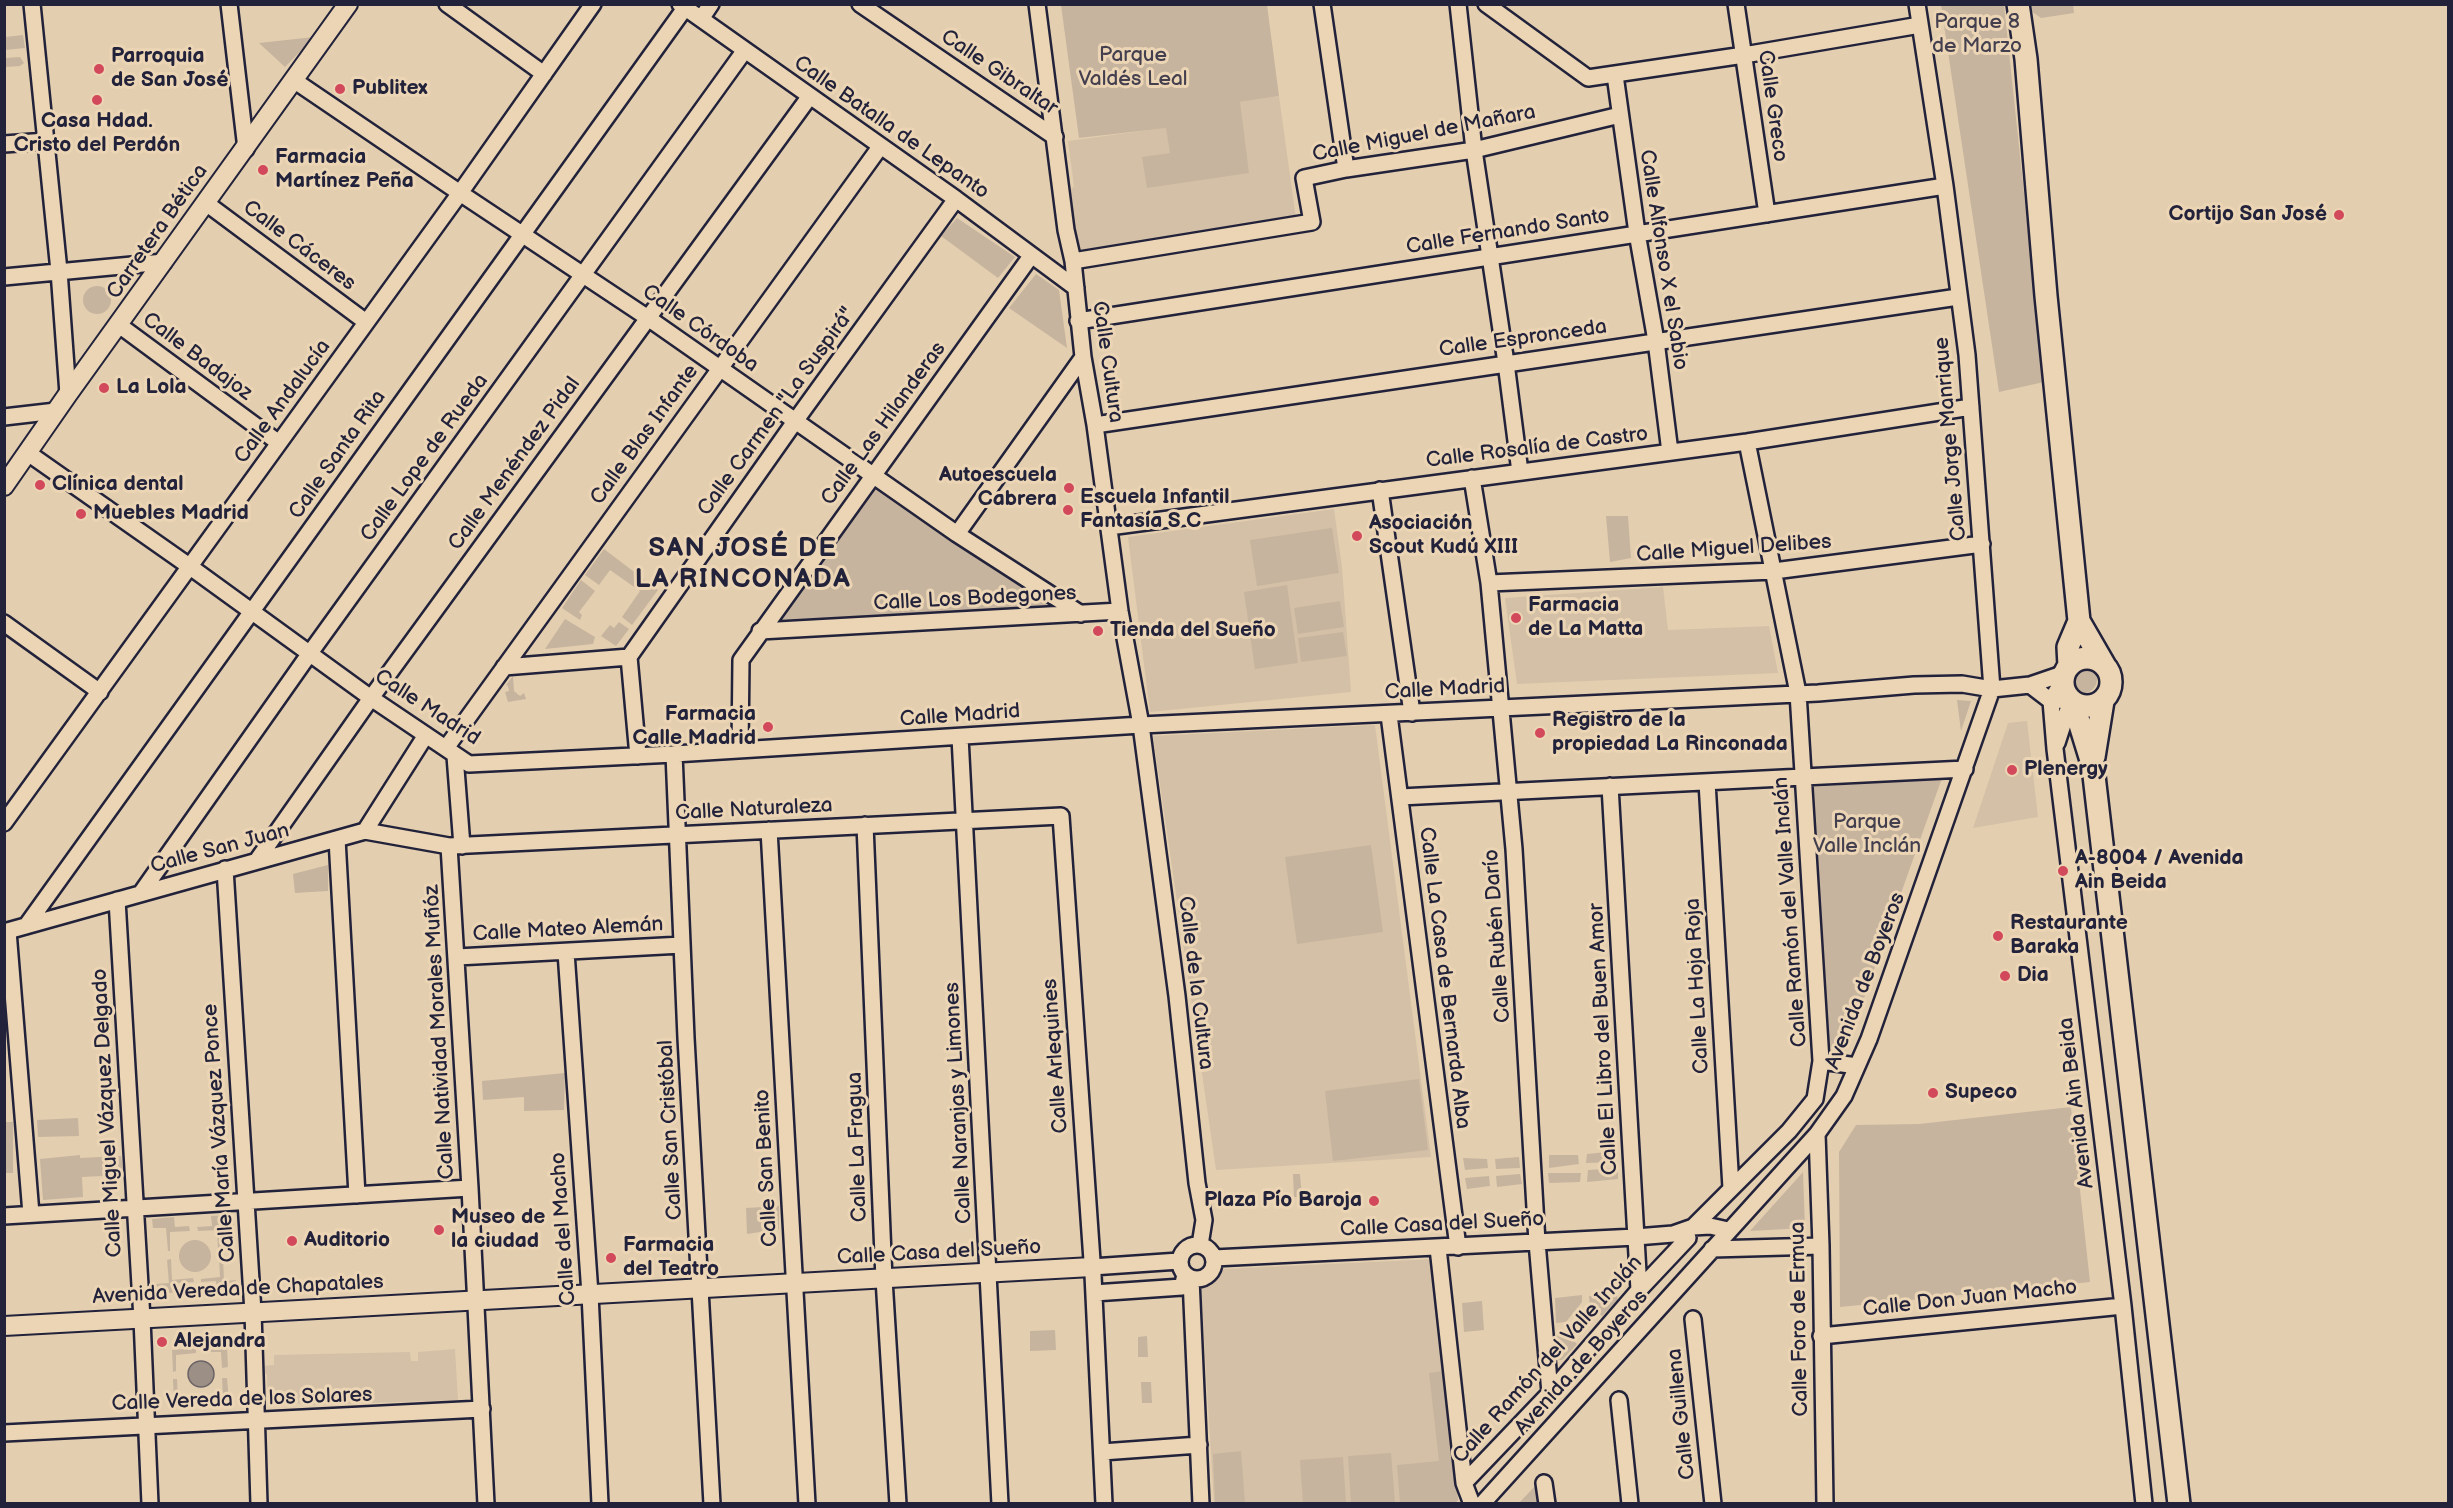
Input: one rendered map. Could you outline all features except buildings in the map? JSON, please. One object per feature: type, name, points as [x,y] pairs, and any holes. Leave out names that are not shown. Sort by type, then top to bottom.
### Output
[{"type":"main road","points":[[2018,4],[2026,59],[2046,296],[2079,621],[2112,680],[2108,695],[2103,701],[2093,767],[2179,1503]]},
{"type":"main road","points":[[2079,621],[2068,647],[2066,689],[2093,767]]},
{"type":"main road","points":[[2066,689],[2083,658],[2091,658],[2105,666]]},
{"type":"main road","points":[[2066,689],[2083,706],[2103,701]]},
{"type":"street","points":[[32,4],[47,141],[68,394]]},
{"type":"street","points":[[229,4],[246,148]]},
{"type":"street","name":"Carretera Bética","points":[[4,486],[348,4]]},
{"type":"street","points":[[447,4],[544,74]]},
{"type":"street","name":"Calle Andalucía","points":[[6,816],[99,692],[460,193],[593,4]]},
{"type":"street","points":[[701,19],[711,4]]},
{"type":"street","name":"Calle Gibraltar","points":[[860,4],[1055,137]]},
{"type":"street","name":"Calle Cultura","points":[[1037,4],[1066,230],[1073,261],[1083,357],[1095,425],[1120,611],[1141,725]]},
{"type":"street","points":[[1322,4],[1346,169]]},
{"type":"street","points":[[1458,4],[1474,150],[1520,472]]},
{"type":"street","points":[[1486,4],[1588,78],[1744,56],[1920,25]]},
{"type":"street","name":"Calle Greco","points":[[1736,4],[1767,214]]},
{"type":"street","name":"Calle Jorge Manrique","points":[[1917,4],[1945,186],[1967,355],[1992,689]]},
{"type":"street","name":"Calle Batalla de Lepanto","points":[[682,6],[957,199],[1076,288]]},
{"type":"street","name":"Calle Santa Rita","points":[[26,926],[253,612],[682,6]]},
{"type":"street","name":"Calle Lope de Rueda","points":[[141,893],[310,653],[746,50]]},
{"type":"street","name":"Calle Alfonso X el Sabio","points":[[1616,75],[1636,233],[1656,341],[1670,452]]},
{"type":"street","name":"Calle Córdoba","points":[[295,81],[648,318],[957,534],[1081,614]]},
{"type":"street","name":"Calle Menéndez Pidal","points":[[258,859],[371,698],[810,96]]},
{"type":"street","name":"Calle Miguel de Mañara","points":[[1073,261],[1312,222],[1304,178],[1346,169],[1474,150],[1620,115]]},
{"type":"street","points":[[4,144],[47,141]]},
{"type":"street","name":"Calle Blas Infante","points":[[450,752],[504,666],[880,147]]},
{"type":"street","name":"Calle Fernando Santo","points":[[1078,321],[1945,186]]},
{"type":"street","name":"Calle Carmen \"La Suspirá\"","points":[[629,657],[796,420],[957,199]]},
{"type":"street","name":"Calle Cáceres","points":[[206,203],[366,322]]},
{"type":"street","name":"Calle Las Hilanderas","points":[[740,750],[741,660],[1031,256]]},
{"type":"street","points":[[4,277],[164,262]]},
{"type":"street","name":"Calle Espronceda","points":[[1095,425],[1958,297]]},
{"type":"street","name":"Calle Badajoz","points":[[120,325],[279,443]]},
{"type":"street","points":[[66,353],[92,362]]},
{"type":"street","points":[[957,534],[1083,357]]},
{"type":"street","name":"Calle Rosalía de Castro","points":[[1109,527],[1748,442],[1971,407]]},
{"type":"street","points":[[4,417],[56,411]]},
{"type":"street","name":"Calle Ramón del Valle Inclán","points":[[1464,1484],[1550,1393],[1690,1233],[1731,1188],[1785,1135],[1815,1099],[1821,1061],[1798,693],[1748,442]]},
{"type":"street","name":"Calle Madrid","points":[[28,453],[371,698],[468,764],[674,754],[1141,725],[1389,715],[1914,685],[1962,684],[1992,689],[2030,686],[2066,689]]},
{"type":"street","name":"Calle Rubén Darío","points":[[1472,478],[1489,583],[1502,708],[1537,1242],[1550,1393]]},
{"type":"street","points":[[1380,490],[1412,713]]},
{"type":"street","name":"Calle Miguel Delibes","points":[[1489,583],[1774,571],[1982,544]]},
{"type":"street","name":"Calle Los Bodegones","points":[[760,632],[1120,611]]},
{"type":"street","points":[[4,623],[99,692]]},
{"type":"street","points":[[504,666],[629,657],[638,756]]},
{"type":"street","points":[[2030,686],[2066,689]]},
{"type":"street","name":"Avenida de Boyeros","points":[[1482,1503],[1817,1134],[1844,1096],[1869,1039],[1992,689]]},
{"type":"street","name":"Avenida Ain Beida","points":[[2066,689],[2055,748],[2123,1306],[2144,1503]]},
{"type":"street","name":"Calle La Casa de Bernarda Alba","points":[[1389,715],[1458,1247]]},
{"type":"street","name":"Calle de la Cultura","points":[[1141,725],[1177,996],[1197,1183],[1204,1220],[1200,1245]]},
{"type":"street","points":[[365,831],[426,735]]},
{"type":"street","name":"Calle Naranjas y Limones","points":[[960,737],[1000,1503]]},
{"type":"street","name":"Calle Natividad Morales Muñóz","points":[[450,752],[456,846],[457,957],[486,1503]]},
{"type":"street","name":"Calle San Cristóbal","points":[[674,754],[712,1503]]},
{"type":"street","points":[[1400,797],[1803,779],[1965,769]]},
{"type":"street","name":"Calle La Hoja Roja","points":[[1707,782],[1731,1188]]},
{"type":"street","name":"Calle El Libro del Buen Amor","points":[[1610,786],[1639,1290]]},
{"type":"street","name":"Calle Naturaleza","points":[[456,846],[1061,816]]},
{"type":"street","name":"Calle Arlequines","points":[[1061,816],[1094,1293],[1104,1503]]},
{"type":"street","name":"Calle La Fragua","points":[[865,825],[884,1279],[898,1503]]},
{"type":"street","name":"Calle San Benito","points":[[769,830],[807,1503]]},
{"type":"street","name":"Calle San Juan","points":[[6,932],[258,859],[365,831],[456,846]]},
{"type":"street","points":[[337,839],[357,1194]]},
{"type":"street","name":"Calle María Vázquez Ponce","points":[[225,869],[244,1201],[253,1312],[259,1503]]},
{"type":"street","name":"Calle Miguel Vázquez Delgado","points":[[117,900],[142,1319],[150,1503]]},
{"type":"street","points":[[6,932],[31,1214]]},
{"type":"street","name":"Calle Mateo Alemán","points":[[457,957],[682,945]]},
{"type":"street","name":"Calle del Macho","points":[[566,952],[590,1294],[600,1503]]},
{"type":"street","points":[[1821,1061],[1857,1066]]},
{"type":"street","name":"Calle Foro de Ermua","points":[[1817,1134],[1825,1503]]},
{"type":"street","points":[[1785,1135],[1802,1150]]},
{"type":"street","points":[[4,1216],[470,1188]]},
{"type":"street","name":"Calle Casa del Sueño","points":[[1214,1258],[1636,1237],[1690,1233],[1710,1226],[1728,1230]]},
{"type":"street","name":"Calle Casa del Sueño","points":[[1690,1233],[1713,1247]]},
{"type":"street","points":[[1185,1272],[1207,1277],[1214,1268],[1214,1258],[1209,1249],[1200,1245],[1189,1247],[1184,1251],[1185,1272],[1198,1445],[1201,1503]]},
{"type":"street","points":[[1713,1247],[1821,1246]]},
{"type":"street","points":[[1438,1248],[1464,1484],[1472,1503]]},
{"type":"street","name":"Calle Casa del Sueño","points":[[590,1294],[1092,1268],[1185,1272]]},
{"type":"street","points":[[1094,1293],[1182,1287],[1185,1272]]},
{"type":"street","name":"Avenida Vereda de Chapatales","points":[[4,1326],[590,1294]]},
{"type":"street","name":"Calle Don Juan Macho","points":[[1821,1336],[2123,1306]]},
{"type":"street","name":"Calle Guillena","points":[[1693,1319],[1713,1503]]},
{"type":"street","points":[[1619,1400],[1630,1503]]},
{"type":"street","name":"Calle Vereda de los Solares","points":[[4,1432],[482,1409]]},
{"type":"street","points":[[1101,1452],[1198,1445]]},
{"type":"street","points":[[1544,1483],[1547,1503]]},
{"type":"shaded area","points":[[1279,96],[1296,219],[1074,251],[1068,192],[1074,186],[1068,141],[1222,120],[1240,102]]},
{"type":"shaded area","points":[[1334,509],[1342,567],[1351,692],[1150,712],[1128,537]]},
{"type":"shaded area","points":[[1663,587],[1668,630],[1769,626],[1778,673],[1517,684],[1505,598]]},
{"type":"shaded area","name":"Plenergy","points":[[2027,721],[2038,817],[1973,828],[2008,723]]},
{"type":"shaded area","points":[[1375,725],[1431,1157],[1216,1170],[1153,736]]},
{"type":"shaded area","points":[[1434,1259],[1458,1500],[1455,1504],[1214,1503],[1201,1289],[1224,1269]]},
{"type":"shaded area","points":[[455,1349],[458,1400],[310,1405],[268,1399],[267,1374],[264,1373],[263,1366],[274,1365],[274,1355],[410,1352],[411,1361],[418,1361],[418,1352]]},
{"type":"shaded area","points":[[201,1361],[210,1365],[214,1374],[210,1383],[201,1387],[192,1383],[188,1374],[192,1365]]},
{"type":"green space","name":"Parque Valdés Leal","points":[[1061,5],[1267,5],[1279,96],[1240,102],[1249,173],[1147,188],[1142,157],[1170,153],[1166,128],[1079,138]]},
{"type":"green space","name":"Parque 8 de Marzo","points":[[1941,5],[2004,5],[2044,382],[1999,392]]},
{"type":"green space","points":[[2030,5],[2073,5],[2074,13],[2041,18],[2031,11]]},
{"type":"green space","points":[[23,35],[25,48],[5,50],[5,37]]},
{"type":"green space","points":[[314,37],[285,67],[259,43]]},
{"type":"green space","points":[[20,57],[24,63],[20,66],[5,67],[5,58]]},
{"type":"green space","points":[[957,218],[1015,257],[998,278],[941,236]]},
{"type":"green space","points":[[1036,274],[1059,290],[1067,348],[1009,308]]},
{"type":"green space","points":[[97,286],[107,290],[111,300],[107,310],[97,314],[87,310],[83,300],[87,290]]},
{"type":"green space","points":[[876,486],[1048,601],[1048,606],[1043,610],[779,624],[777,621],[868,489]]},
{"type":"green space","points":[[1606,516],[1628,516],[1631,558],[1610,562]]},
{"type":"green space","points":[[1332,528],[1339,573],[1257,586],[1250,540]]},
{"type":"green space","points":[[604,549],[658,590],[632,625],[622,617],[640,591],[610,570],[599,585],[585,575]]},
{"type":"green space","points":[[581,580],[595,591],[579,612],[582,615],[580,620],[562,608]]},
{"type":"green space","points":[[1287,585],[1298,663],[1255,669],[1244,592]]},
{"type":"green space","points":[[1340,601],[1344,627],[1298,634],[1294,608]]},
{"type":"green space","points":[[565,619],[595,637],[593,644],[545,649]]},
{"type":"green space","points":[[619,622],[629,629],[616,646],[601,636],[610,625],[614,628]]},
{"type":"green space","points":[[1343,632],[1347,656],[1301,662],[1298,638]]},
{"type":"green space","points":[[2083,665],[2093,669],[2097,679],[2093,689],[2083,693],[2073,689],[2069,679],[2073,669]]},
{"type":"green space","points":[[513,676],[514,691],[520,696],[524,693],[526,699],[508,702],[505,692],[509,691],[506,685]]},
{"type":"green space","points":[[1957,700],[1971,701],[1961,731]]},
{"type":"green space","name":"Parque Valle Inclán","points":[[1942,778],[1845,1052],[1828,1046],[1813,787]]},
{"type":"green space","points":[[1371,845],[1383,932],[1297,944],[1285,857]]},
{"type":"green space","points":[[328,865],[328,891],[295,893],[293,874]]},
{"type":"green space","points":[[565,1073],[564,1110],[524,1111],[524,1097],[483,1100],[482,1081]]},
{"type":"green space","points":[[1419,1079],[1428,1150],[1333,1161],[1325,1091]]},
{"type":"green space","points":[[2071,1107],[2090,1282],[1840,1307],[1839,1152],[1856,1125],[1919,1124]]},
{"type":"green space","points":[[78,1118],[79,1136],[38,1137],[37,1120]]},
{"type":"green space","points":[[5,1122],[13,1122],[13,1173],[5,1173]]},
{"type":"green space","points":[[1617,1151],[1617,1162],[1586,1163],[1587,1154]]},
{"type":"green space","points":[[80,1155],[80,1158],[121,1156],[124,1175],[82,1177],[83,1197],[43,1200],[40,1159]]},
{"type":"green space","points":[[1549,1155],[1578,1155],[1579,1164],[1549,1168]]},
{"type":"green space","points":[[1519,1157],[1520,1168],[1496,1169],[1495,1159]]},
{"type":"green space","points":[[1463,1158],[1487,1159],[1488,1168],[1465,1170]]},
{"type":"green space","points":[[1618,1168],[1618,1179],[1587,1182],[1588,1170]]},
{"type":"green space","points":[[1803,1172],[1805,1228],[1750,1231]]},
{"type":"green space","points":[[1548,1173],[1581,1173],[1580,1182],[1549,1183]]},
{"type":"green space","points":[[1293,1174],[1300,1174],[1302,1197],[1294,1197]]},
{"type":"green space","points":[[1520,1174],[1522,1184],[1497,1187],[1496,1176]]},
{"type":"green space","points":[[1489,1176],[1490,1186],[1467,1189],[1465,1178]]},
{"type":"green space","points":[[779,1206],[779,1229],[747,1234],[746,1208]]},
{"type":"green space","points":[[229,1215],[234,1225],[221,1226],[223,1250],[218,1250],[217,1230],[198,1231],[197,1227],[212,1226],[211,1216]]},
{"type":"green space","points":[[174,1217],[175,1227],[189,1226],[190,1231],[170,1232],[170,1251],[168,1251],[166,1228],[153,1228],[152,1219]]},
{"type":"green space","points":[[195,1240],[206,1245],[211,1256],[206,1267],[195,1272],[184,1267],[179,1256],[184,1245]]},
{"type":"green space","points":[[219,1257],[223,1257],[224,1281],[236,1280],[236,1287],[232,1290],[217,1291],[216,1281],[201,1282],[201,1279],[220,1277]]},
{"type":"green space","points":[[171,1259],[172,1280],[193,1278],[194,1282],[178,1283],[179,1292],[159,1294],[156,1284],[169,1283],[167,1260]]},
{"type":"green space","points":[[1582,1295],[1582,1302],[1566,1322],[1556,1323],[1555,1298]]},
{"type":"green space","points":[[1589,1296],[1617,1296],[1618,1300],[1602,1316],[1590,1306]]},
{"type":"green space","points":[[1482,1301],[1484,1330],[1464,1332],[1462,1303]]},
{"type":"green space","points":[[1055,1330],[1056,1350],[1030,1351],[1030,1331]]},
{"type":"green space","points":[[1557,1332],[1565,1332],[1577,1344],[1562,1360],[1558,1360]]},
{"type":"green space","points":[[1147,1336],[1148,1357],[1138,1357],[1138,1337]]},
{"type":"green space","points":[[227,1347],[228,1367],[222,1368],[221,1352],[203,1352],[203,1348]]},
{"type":"green space","points":[[196,1348],[196,1353],[176,1355],[176,1371],[173,1372],[172,1350]]},
{"type":"green space","points":[[1442,1371],[1458,1500],[1455,1503],[1400,1503],[1397,1465],[1439,1461],[1429,1373]]},
{"type":"green space","points":[[222,1378],[227,1378],[229,1400],[206,1402],[206,1398],[223,1397]]},
{"type":"green space","points":[[173,1379],[177,1379],[178,1399],[200,1397],[200,1402],[174,1403]]},
{"type":"green space","points":[[1141,1382],[1151,1382],[1152,1403],[1142,1403]]},
{"type":"green space","points":[[1241,1451],[1245,1503],[1215,1503],[1213,1454]]},
{"type":"green space","points":[[1391,1453],[1395,1503],[1351,1503],[1348,1456]]},
{"type":"green space","points":[[1343,1457],[1346,1503],[1303,1503],[1300,1460]]},
{"type":"green space","points":[[1536,1485],[1538,1503],[1519,1503]]},
{"type":"place","name":"Parroquia de San José","points":[[99,69]]},
{"type":"place","name":"Publitex","points":[[340,89]]},
{"type":"place","name":"Casa Hdad. Cristo del Perdón","points":[[97,100]]},
{"type":"place","name":"Farmacia Martínez Peña","points":[[263,170]]},
{"type":"place","name":"Cortijo San José","points":[[2339,215]]},
{"type":"place","name":"La Lola","points":[[104,388]]},
{"type":"place","name":"Clínica dental","points":[[40,485]]},
{"type":"place","name":"Autoescuela Cabrera","points":[[1069,488]]},
{"type":"place","name":"Escuela Infantil Fantasía S C","points":[[1068,510]]},
{"type":"place","name":"Muebles Madrid","points":[[81,514]]},
{"type":"place","name":"Asociación Scout Kudú XIII","points":[[1357,536]]},
{"type":"place","name":"Farmacia de La Matta","points":[[1516,618]]},
{"type":"place","name":"Tienda del Sueño","points":[[1098,631]]},
{"type":"place","name":"Farmacia Calle Madrid","points":[[768,727]]},
{"type":"place","name":"Registro de la propiedad La Rinconada","points":[[1540,733]]},
{"type":"place","name":"Plenergy","points":[[2012,770]]},
{"type":"place","name":"A-8004 / Avenida Ain Beida","points":[[2063,871]]},
{"type":"place","name":"Restaurante Baraka","points":[[1998,936]]},
{"type":"place","name":"Dia","points":[[2005,976]]},
{"type":"place","name":"Supeco","points":[[1933,1093]]},
{"type":"place","name":"Plaza Pío Baroja","points":[[1374,1201]]},
{"type":"place","name":"Museo de la ciudad","points":[[439,1230]]},
{"type":"place","name":"Auditorio","points":[[292,1241]]},
{"type":"place","name":"Farmacia del Teatro","points":[[611,1258]]},
{"type":"place","name":"Alejandra","points":[[162,1342]]},
{"type":"district","name":"SAN JOSÉ DE LA RINCONADA","points":[[743,564]]}]
